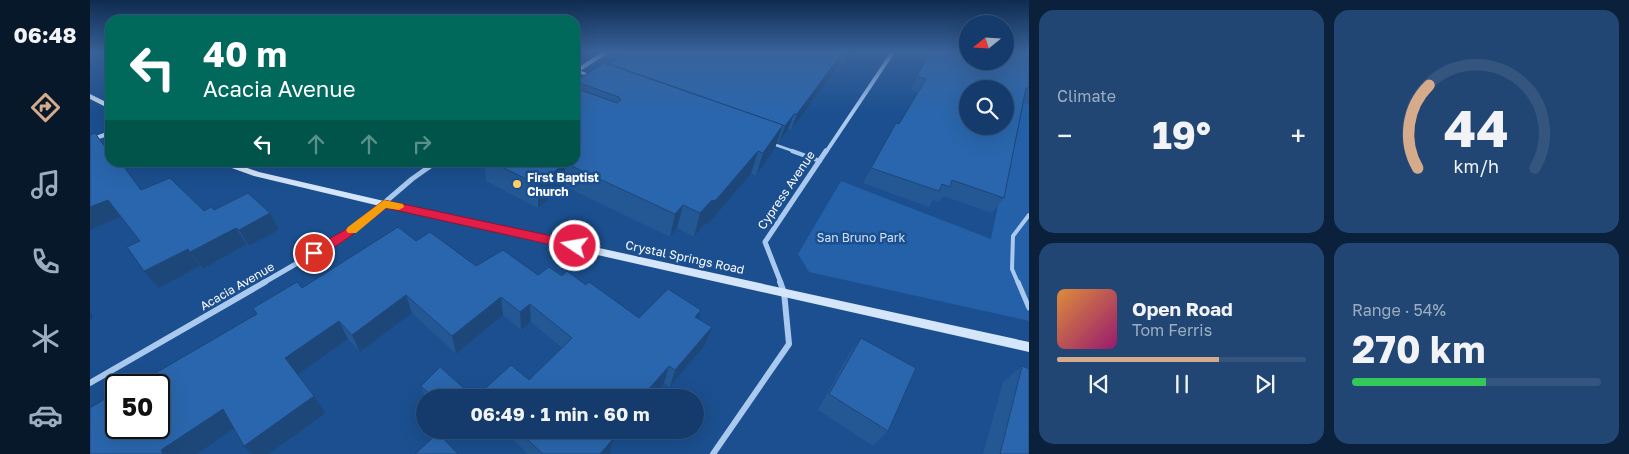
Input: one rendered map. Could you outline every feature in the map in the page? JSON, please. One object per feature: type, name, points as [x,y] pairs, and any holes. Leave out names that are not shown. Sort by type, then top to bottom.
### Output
[{"type":"main road","points":[[90,96],[105,104]]},
{"type":"main road","name":"Crystal Springs Road","points":[[235,167],[384,204],[1029,347]]},
{"type":"street","name":"Cypress Avenue","points":[[713,454],[789,344],[784,292],[765,242],[880,73]]},
{"type":"street","points":[[90,140],[105,134]]},
{"type":"street","name":"Acacia Avenue","points":[[90,383],[349,233],[412,179],[429,167]]},
{"type":"lane","points":[[583,73],[594,77]]},
{"type":"lane","points":[[765,140],[820,161]]},
{"type":"lane","points":[[1029,215],[1013,236],[1012,269],[1029,308]]},
{"type":"green space","name":"San Bruno Park","points":[[1025,73],[1029,73],[1029,321],[809,272],[798,254],[841,181],[991,239]]},
{"type":"building","points":[[588,73],[633,73],[783,125],[763,153],[758,151],[716,200],[711,201],[700,213],[683,205],[675,214],[574,167],[580,167],[580,90],[617,103],[621,100],[619,97],[580,83],[580,78]]},
{"type":"building","points":[[636,73],[827,73],[797,114],[794,114],[785,126]]},
{"type":"building","points":[[919,73],[1029,73],[1029,88],[1026,88],[1004,198],[952,180],[950,187],[942,184],[939,191],[871,168],[896,123],[899,124],[926,79],[917,76]]},
{"type":"building","points":[[95,133],[105,147],[105,167],[124,167],[141,190],[170,178],[204,211],[211,207],[214,210],[248,193],[270,213],[239,230],[236,228],[190,252],[188,249],[144,271],[127,247],[140,241],[108,200],[90,207],[90,135]]},
{"type":"building","points":[[502,167],[560,167],[538,185]]},
{"type":"building","points":[[398,227],[416,241],[430,232],[476,266],[503,250],[538,275],[549,267],[562,276],[567,271],[586,285],[589,282],[639,318],[668,289],[701,310],[695,317],[712,327],[675,370],[669,366],[649,389],[485,389],[511,365],[529,380],[572,338],[530,304],[520,312],[501,297],[452,336],[406,295],[352,335],[339,321],[285,358],[314,396],[244,446],[223,409],[161,450],[163,454],[90,454],[90,408],[105,399],[105,439],[170,439],[170,374],[154,374],[257,314],[253,308],[297,282],[302,288]]},
{"type":"building","points":[[861,338],[916,368],[888,431],[829,394]]},
{"type":"building","points":[[1022,366],[1029,369],[1029,454],[1000,454]]},
{"type":"building","points":[[440,367],[465,389],[424,389],[421,386]]},
{"type":"building","points":[[431,439],[444,439],[458,454],[415,454]]},
{"type":"building","points":[[527,439],[613,439],[600,454],[543,454]]},
{"type":"slow traffic","points":[[352,230],[384,204],[399,207]]},
{"type":"place","name":"First Baptist Church","points":[[517,184]]},
{"type":"route","points":[[314,253],[349,233],[384,204],[575,246]]}]
